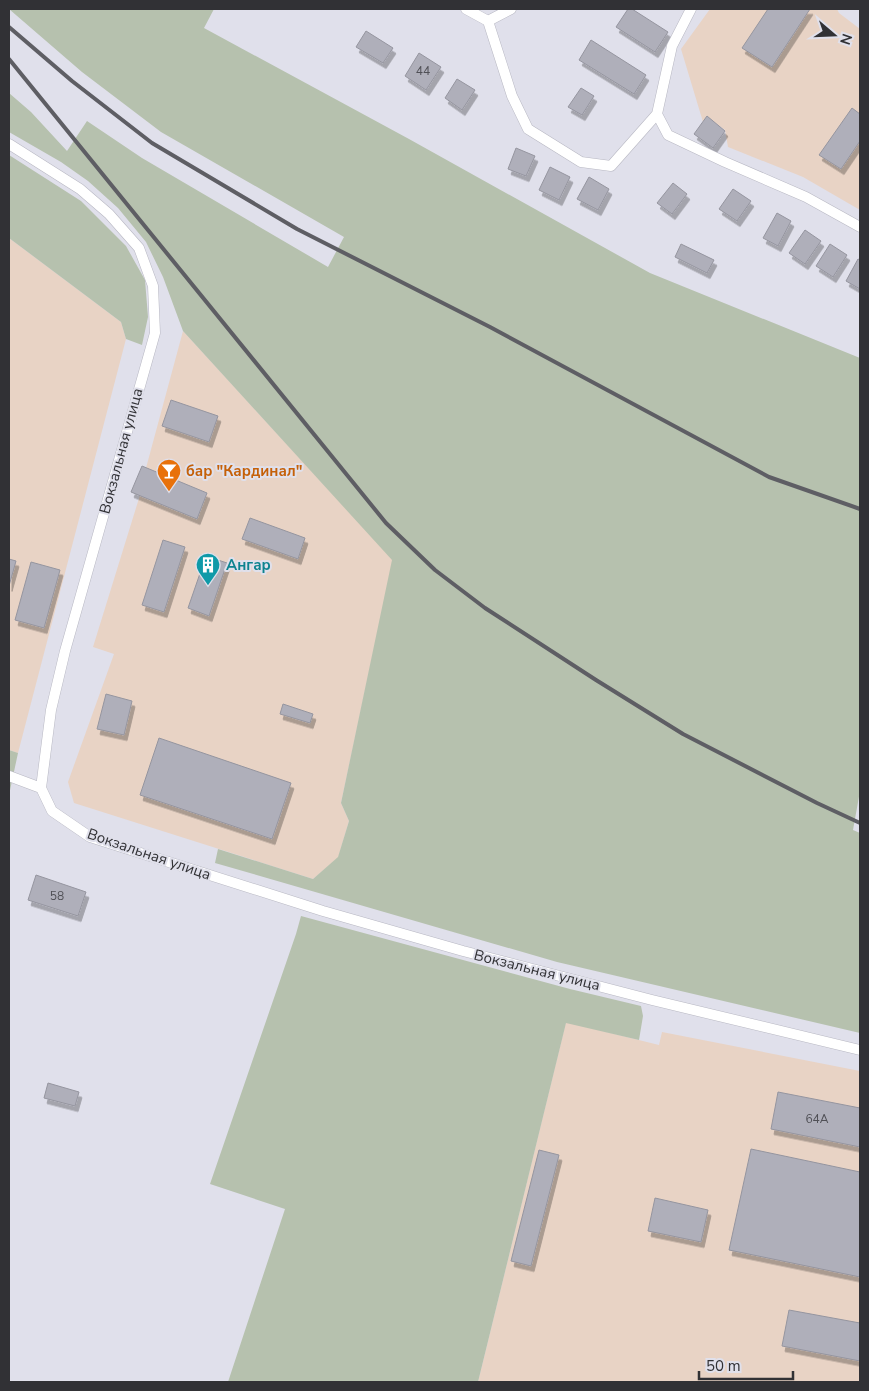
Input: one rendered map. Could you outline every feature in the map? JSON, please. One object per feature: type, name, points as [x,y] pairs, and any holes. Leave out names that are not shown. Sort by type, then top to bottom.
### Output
[{"type":"street","points":[[466,9],[488,22],[512,96],[528,129],[581,162],[611,166],[657,114],[672,46],[691,9]]},
{"type":"street","points":[[488,22],[511,9]]},
{"type":"street","points":[[657,114],[668,135],[806,197],[860,227]]},
{"type":"street","name":"Вокзальная улица","points":[[9,144],[80,189],[110,214],[138,248],[153,286],[155,333],[63,659],[51,710],[41,788],[52,811],[90,837],[323,911],[463,951],[652,1000],[860,1050]]},
{"type":"street","points":[[9,776],[41,788]]},
{"type":"shaded area","points":[[710,9],[837,9],[839,13],[860,29],[860,210],[803,177],[728,147],[725,130],[707,117],[703,122],[681,49]]},
{"type":"shaded area","points":[[9,238],[121,322],[126,339],[18,753],[9,750]]},
{"type":"shaded area","points":[[183,331],[393,560],[341,803],[349,821],[338,858],[313,879],[74,803],[68,782],[114,654],[93,647],[140,495],[197,519],[207,493],[146,468]]},
{"type":"shaded area","points":[[566,1022],[659,1045],[662,1032],[860,1071],[860,1382],[478,1382]]},
{"type":"green space","points":[[9,9],[214,9],[204,28],[650,273],[860,358],[860,791],[853,830],[860,833],[860,1033],[557,962],[215,863],[218,849],[313,879],[338,857],[349,821],[341,803],[392,560],[183,331],[163,277],[146,242],[118,208],[88,181],[61,162],[9,132],[9,93],[31,112],[67,151],[87,121],[142,158],[328,267],[344,237],[161,132],[82,72]]},
{"type":"green space","points":[[9,155],[81,201],[126,246],[145,280],[148,317],[142,345],[126,339],[121,322],[9,238]]},
{"type":"green space","points":[[9,750],[18,753],[9,795]]},
{"type":"green space","points":[[301,916],[570,989],[641,1006],[643,1016],[639,1040],[566,1023],[478,1382],[228,1382],[285,1209],[210,1184]]},
{"type":"building","points":[[628,9],[632,9],[668,32],[655,52],[616,27]]},
{"type":"building","points":[[768,9],[810,9],[772,67],[742,48]]},
{"type":"building","points":[[366,31],[393,48],[383,63],[356,47]]},
{"type":"building","points":[[591,40],[646,75],[634,94],[579,60]]},
{"type":"building","points":[[419,53],[441,67],[426,90],[405,76]]},
{"type":"building","points":[[457,79],[475,90],[462,110],[445,98]]},
{"type":"building","points":[[581,88],[594,96],[582,115],[568,107]]},
{"type":"building","points":[[852,108],[860,114],[860,141],[841,169],[819,155]]},
{"type":"building","points":[[707,116],[725,131],[713,148],[694,134]]},
{"type":"building","points":[[516,148],[535,156],[526,176],[508,169]]},
{"type":"building","points":[[550,167],[570,177],[559,200],[539,190]]},
{"type":"building","points":[[589,177],[609,189],[598,210],[577,199]]},
{"type":"building","points":[[673,183],[687,194],[672,214],[657,203]]},
{"type":"building","points":[[733,189],[751,201],[737,221],[719,209]]},
{"type":"building","points":[[777,213],[791,221],[778,246],[763,238]]},
{"type":"building","points":[[805,230],[821,241],[805,264],[789,253]]},
{"type":"building","points":[[681,244],[714,260],[707,273],[675,257]]},
{"type":"building","points":[[830,244],[847,255],[833,277],[816,266]]},
{"type":"building","points":[[858,259],[860,260],[860,289],[846,281]]},
{"type":"building","points":[[171,400],[218,416],[209,442],[162,426]]},
{"type":"building","name":"бар \"Кардинал\"","points":[[142,466],[207,493],[197,519],[131,492]]},
{"type":"building","points":[[250,518],[305,538],[298,559],[242,539]]},
{"type":"building","points":[[163,540],[185,547],[164,612],[142,605]]},
{"type":"building","name":"Ангар","points":[[206,556],[227,563],[209,616],[188,608]]},
{"type":"building","points":[[9,559],[16,561],[9,586]]},
{"type":"building","points":[[31,562],[60,570],[44,628],[15,620]]},
{"type":"building","points":[[106,694],[132,701],[124,735],[97,729]]},
{"type":"building","points":[[283,704],[313,714],[310,723],[280,714]]},
{"type":"building","points":[[159,738],[291,783],[272,839],[140,795]]},
{"type":"building","points":[[36,875],[86,892],[78,916],[28,900]]},
{"type":"building","points":[[48,1083],[79,1092],[75,1106],[44,1098]]},
{"type":"building","points":[[778,1092],[860,1108],[860,1147],[771,1129]]},
{"type":"building","points":[[751,1149],[860,1172],[860,1277],[729,1250]]},
{"type":"building","points":[[539,1150],[559,1155],[531,1266],[511,1261]]},
{"type":"building","points":[[655,1198],[708,1210],[701,1242],[648,1231]]},
{"type":"building","points":[[789,1310],[860,1323],[860,1361],[782,1346]]},
{"type":"railway","points":[[9,27],[72,81],[152,143],[297,229],[490,327],[769,477],[860,509]]},
{"type":"railway","points":[[9,59],[386,523],[435,570],[485,608],[683,734],[860,823]]},
{"type":"place","name":"бар \"Кардинал\"","points":[[169,492]]},
{"type":"place","name":"Ангар","points":[[208,586]]}]
